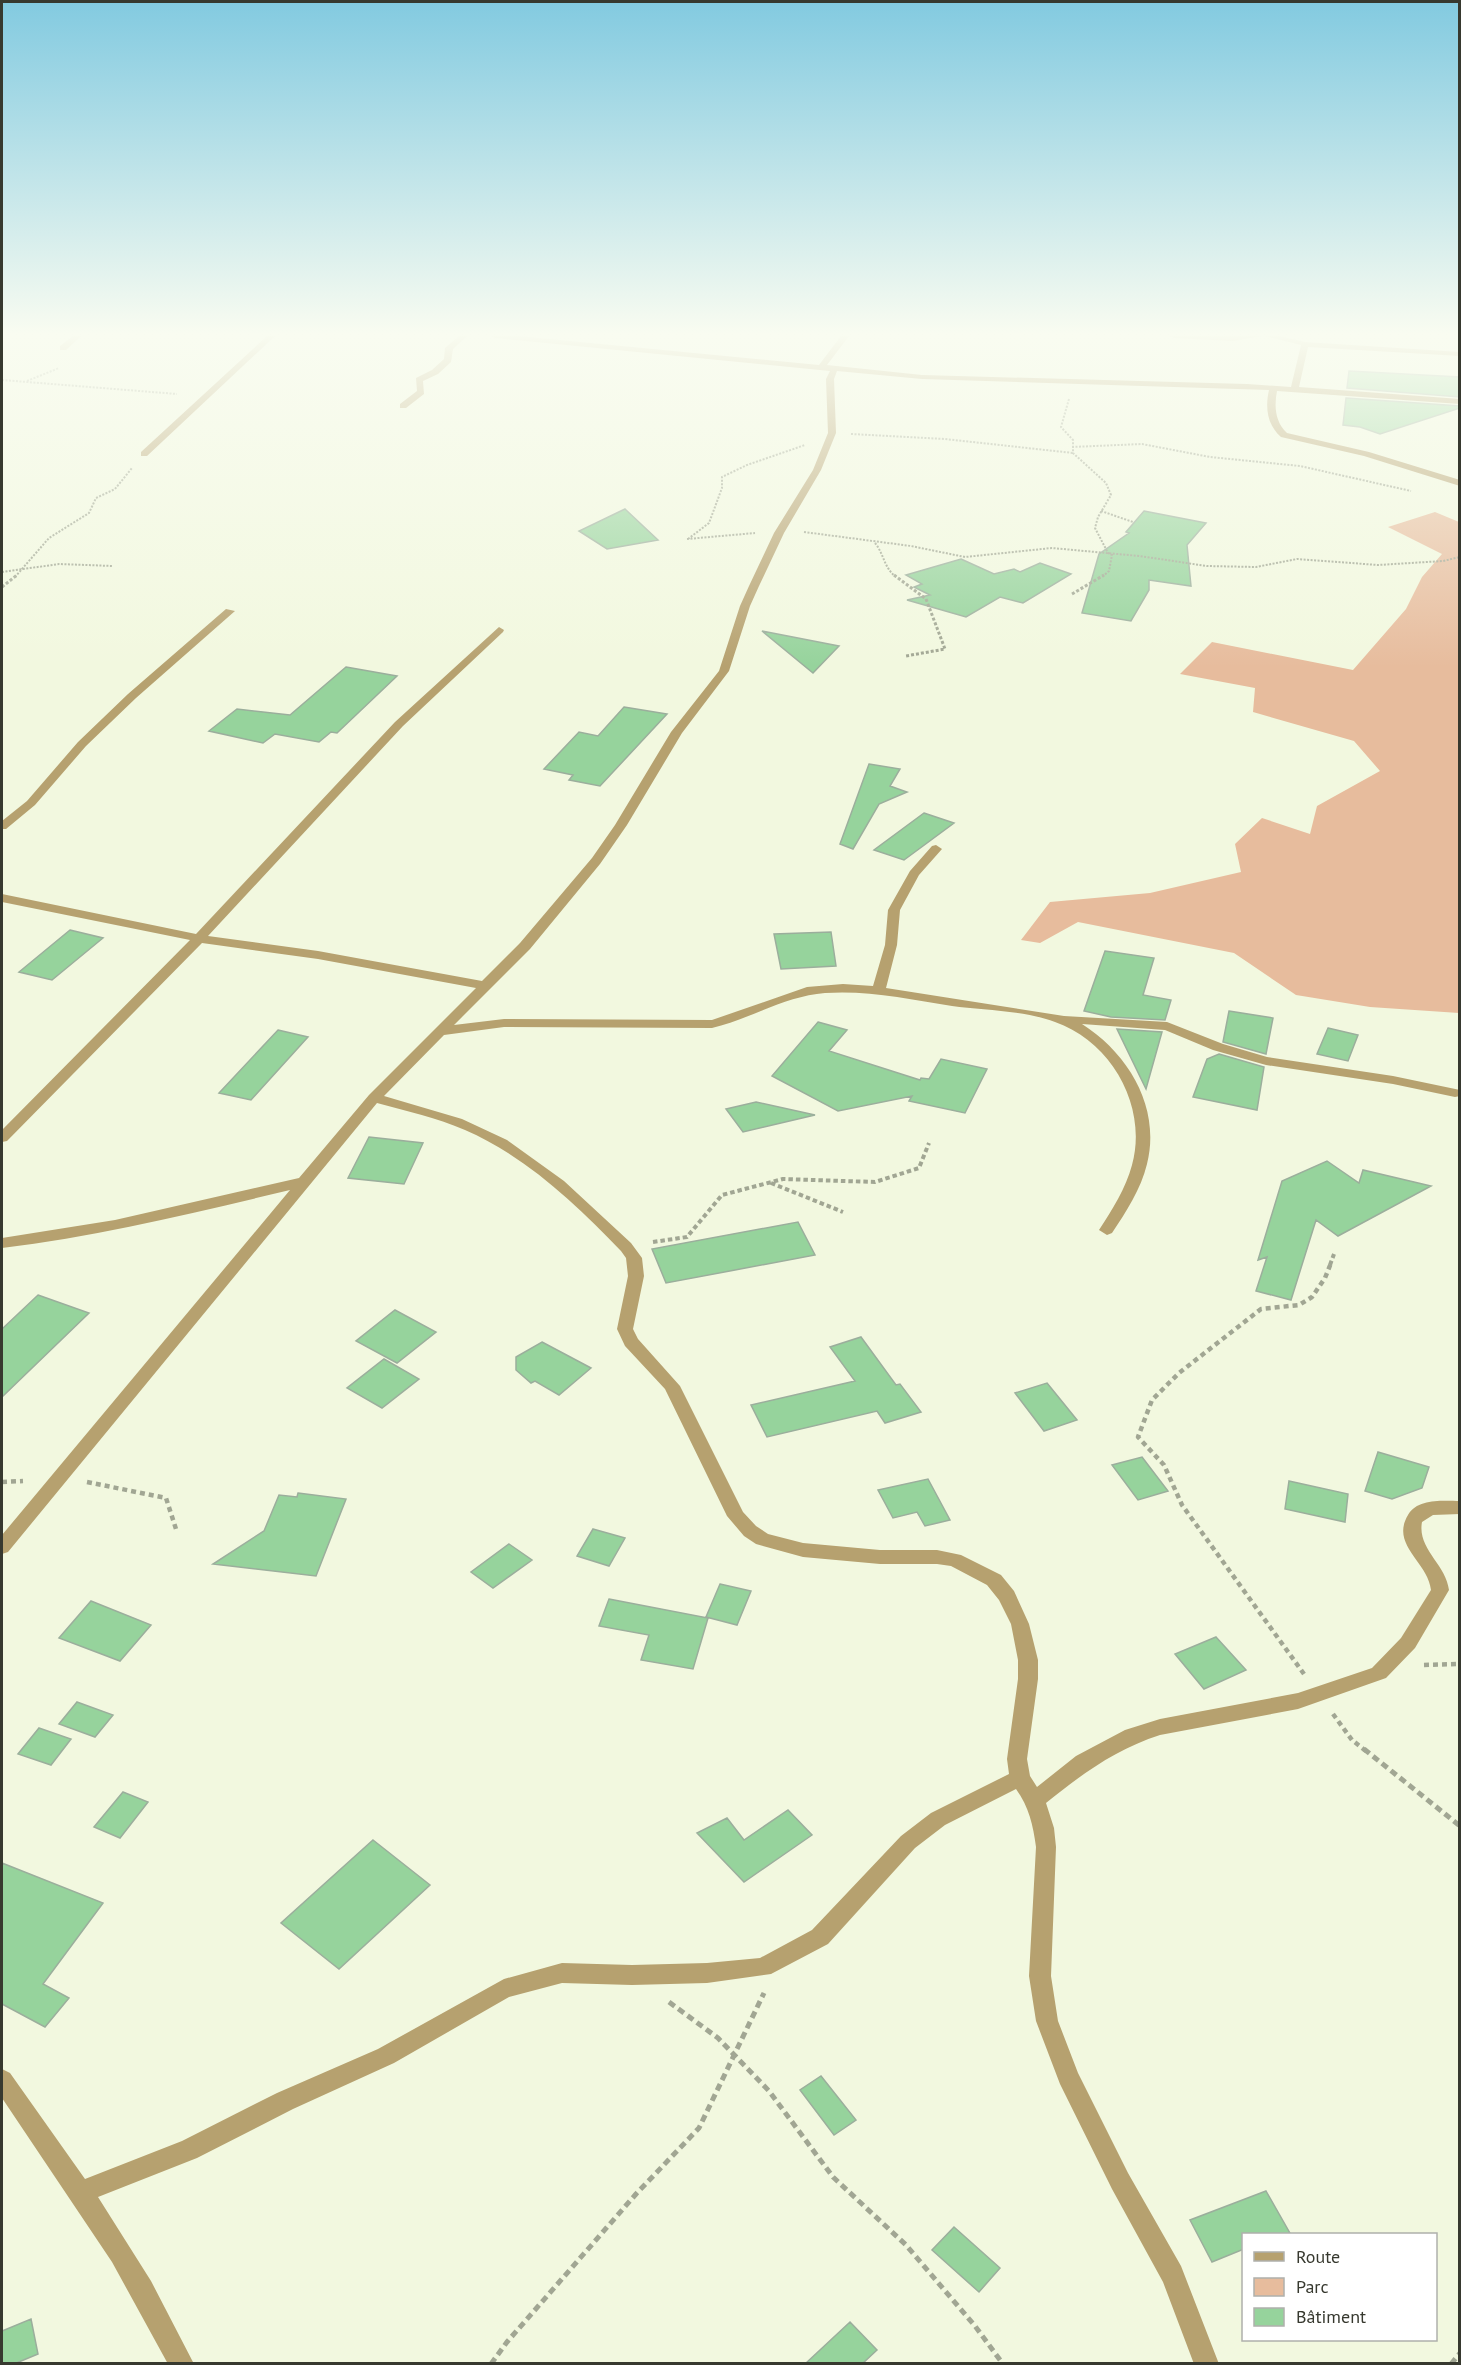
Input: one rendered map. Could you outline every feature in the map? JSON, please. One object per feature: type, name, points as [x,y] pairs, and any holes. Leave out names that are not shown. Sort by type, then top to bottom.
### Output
[{"type":"street","points":[[144,454],[152,446]]},
{"type":"street","points":[[2,1547],[374,1098],[525,946],[596,861],[621,825],[677,732],[724,671],[745,606],[780,533],[817,470],[827,446]]},
{"type":"street","points":[[1333,446],[1366,454],[1460,483]]},
{"type":"street","points":[[2,826],[31,803],[82,744],[132,696],[230,611]]},
{"type":"street","points":[[2,1138],[136,1004],[399,724],[499,630]]},
{"type":"street","points":[[878,991],[891,945],[894,910],[914,874],[936,849]]},
{"type":"street","points":[[2,898],[197,938],[318,955],[486,986]]},
{"type":"street","points":[[443,1030],[516,1023],[712,1024],[735,1019],[778,998],[808,991],[841,989],[878,991],[1058,1018],[1167,1026],[1218,1047],[1266,1061],[1415,1083],[1455,1093]]},
{"type":"street","points":[[1058,1018],[1080,1028],[1107,1051],[1121,1068],[1141,1108],[1144,1132],[1140,1164],[1124,1202],[1107,1230]]},
{"type":"street","points":[[374,1098],[481,1132],[505,1145],[543,1172],[626,1246],[634,1258],[636,1276],[625,1329],[631,1342],[672,1386],[736,1516],[750,1531],[762,1539],[803,1550],[955,1560],[994,1580],[1007,1596],[1020,1624],[1028,1660],[1028,1679],[1017,1759],[1020,1778],[1035,1800],[1044,1828],[1046,1847],[1040,1976],[1047,2021],[1068,2077],[1120,2181],[1172,2276],[1208,2364]]},
{"type":"street","points":[[2,1243],[146,1219],[303,1182]]},
{"type":"street","points":[[1035,1800],[1083,1762],[1132,1736],[1160,1727],[1267,1708],[1318,1694],[1379,1673],[1408,1643],[1440,1590],[1441,1582],[1414,1544],[1412,1524],[1418,1514],[1428,1508],[1460,1508]]},
{"type":"street","points":[[82,2193],[106,2181],[189,2150],[285,2101],[386,2056],[504,1989],[562,1973],[632,1975],[707,1973],[764,1967],[820,1937],[915,1836],[938,1819],[1020,1778]]},
{"type":"street","points":[[2,2080],[82,2193],[162,2325],[182,2364]]},
{"type":"path","points":[[801,446],[747,465],[722,477],[722,488],[709,523],[687,539],[750,532],[821,533],[875,543],[911,546],[965,557],[1052,548],[1139,556],[1207,566],[1256,567],[1297,559],[1378,566],[1443,561],[1460,557]]},
{"type":"path","points":[[1012,446],[1073,453],[1107,483],[1111,495],[1101,511],[1095,528],[1108,553],[1112,555]]},
{"type":"path","points":[[1073,453],[1072,447],[1087,446]]},
{"type":"path","points":[[1154,446],[1210,457],[1300,466],[1418,492]]},
{"type":"path","points":[[2,587],[19,574],[19,570],[49,538],[89,513],[96,498],[115,489],[144,454]]},
{"type":"path","points":[[1101,511],[1133,522]]},
{"type":"path","points":[[875,543],[888,571],[926,599],[945,649],[906,656]]},
{"type":"path","points":[[1072,594],[1095,582],[1109,571],[1112,555]]},
{"type":"path","points":[[2,572],[59,564],[113,566]]},
{"type":"path","points":[[626,1246],[687,1237],[722,1195],[770,1182],[783,1179],[874,1182],[919,1168],[929,1143]]},
{"type":"path","points":[[770,1182],[843,1212]]},
{"type":"path","points":[[1334,1254],[1325,1278],[1312,1297],[1299,1305],[1261,1309],[1179,1373],[1152,1400],[1138,1437],[1164,1465],[1182,1505],[1352,1740],[1460,1826]]},
{"type":"path","points":[[2,1482],[60,1479],[86,1481],[166,1498],[176,1529]]},
{"type":"path","points":[[491,2364],[507,2342],[636,2194],[699,2128],[784,1955]]},
{"type":"path","points":[[632,1975],[718,2038],[769,2091],[833,2177],[906,2245],[975,2326],[1003,2364]]},
{"type":"path","points":[[1451,2364],[1460,2353]]},
{"type":"green space","points":[[1435,512],[1459,522],[1459,1013],[1370,1007],[1296,995],[1234,953],[1078,922],[1040,943],[1021,940],[1050,902],[1150,893],[1241,872],[1235,844],[1262,818],[1310,834],[1317,806],[1380,771],[1354,741],[1253,712],[1255,688],[1180,674],[1212,642],[1353,670],[1406,609],[1422,577],[1442,554],[1388,527]]},
{"type":"building","points":[[625,509],[658,540],[607,549],[579,531]]},
{"type":"building","points":[[1144,511],[1206,523],[1187,545],[1191,586],[1149,580],[1149,590],[1131,621],[1082,613],[1099,554],[1129,533],[1126,532]]},
{"type":"building","points":[[961,559],[994,574],[1014,569],[1020,572],[1040,563],[1071,574],[1023,603],[1000,597],[966,617],[907,600],[930,595],[914,587],[922,584],[906,575]]},
{"type":"building","points":[[762,631],[839,646],[813,673]]},
{"type":"building","points":[[346,667],[397,676],[337,733],[331,732],[319,742],[275,734],[263,743],[209,731],[237,709],[290,715]]},
{"type":"building","points":[[624,707],[667,714],[600,786],[569,780],[573,775],[544,769],[579,732],[598,736]]},
{"type":"building","points":[[869,764],[900,769],[890,786],[907,792],[879,804],[853,849],[840,844]]},
{"type":"building","points":[[924,813],[954,823],[904,860],[874,850]]},
{"type":"building","points":[[70,930],[103,938],[52,980],[19,972]]},
{"type":"building","points":[[831,932],[836,966],[781,969],[774,934]]},
{"type":"building","points":[[1105,951],[1154,958],[1143,995],[1171,1000],[1165,1020],[1111,1017],[1084,1011]]},
{"type":"building","points":[[1229,1011],[1273,1018],[1266,1054],[1223,1042]]},
{"type":"building","points":[[818,1022],[847,1030],[829,1051],[920,1080],[921,1078],[929,1079],[941,1059],[987,1069],[965,1113],[909,1101],[912,1096],[838,1111],[772,1076]]},
{"type":"building","points":[[1328,1028],[1358,1035],[1348,1061],[1317,1054]]},
{"type":"building","points":[[1117,1029],[1162,1032],[1146,1089]]},
{"type":"building","points":[[278,1030],[308,1037],[251,1100],[219,1093]]},
{"type":"building","points":[[1219,1054],[1264,1067],[1257,1110],[1193,1097],[1207,1059]]},
{"type":"building","points":[[756,1102],[815,1115],[743,1132],[726,1109]]},
{"type":"building","points":[[369,1137],[423,1143],[404,1184],[348,1178]]},
{"type":"building","points":[[1327,1161],[1359,1183],[1363,1170],[1431,1186],[1338,1236],[1316,1220],[1291,1300],[1256,1291],[1267,1257],[1258,1260],[1282,1181]]},
{"type":"building","points":[[798,1222],[815,1255],[666,1283],[652,1249]]},
{"type":"building","points":[[38,1295],[89,1313],[2,1397],[2,1329]]},
{"type":"building","points":[[395,1310],[436,1332],[397,1363],[356,1341]]},
{"type":"building","points":[[861,1337],[896,1385],[900,1384],[921,1412],[885,1423],[877,1411],[767,1437],[751,1405],[855,1381],[830,1347]]},
{"type":"building","points":[[542,1342],[591,1368],[559,1395],[535,1381],[531,1383],[516,1370],[516,1357]]},
{"type":"building","points":[[384,1359],[419,1379],[382,1408],[347,1388]]},
{"type":"building","points":[[1047,1383],[1077,1420],[1044,1431],[1015,1393]]},
{"type":"building","points":[[1378,1452],[1429,1467],[1422,1488],[1392,1499],[1365,1491]]},
{"type":"building","points":[[1142,1457],[1168,1491],[1138,1500],[1112,1465]]},
{"type":"building","points":[[928,1479],[950,1520],[925,1526],[917,1512],[893,1518],[878,1490]]},
{"type":"building","points":[[1289,1481],[1348,1494],[1345,1522],[1285,1509]]},
{"type":"building","points":[[298,1493],[346,1499],[316,1576],[213,1564],[264,1531],[279,1495],[297,1497]]},
{"type":"building","points":[[593,1529],[625,1538],[609,1566],[577,1556]]},
{"type":"building","points":[[509,1544],[532,1560],[493,1588],[471,1572]]},
{"type":"building","points":[[720,1584],[751,1591],[737,1625],[706,1617]]},
{"type":"building","points":[[609,1599],[708,1618],[693,1669],[641,1660],[649,1635],[599,1626]]},
{"type":"building","points":[[91,1601],[151,1625],[120,1661],[59,1638]]},
{"type":"building","points":[[1216,1637],[1246,1670],[1204,1689],[1175,1654]]},
{"type":"building","points":[[77,1702],[113,1715],[95,1737],[59,1724]]},
{"type":"building","points":[[39,1728],[71,1739],[51,1765],[18,1754]]},
{"type":"building","points":[[123,1792],[148,1802],[120,1838],[94,1827]]},
{"type":"building","points":[[788,1810],[812,1835],[744,1882],[697,1833],[727,1818],[744,1840]]},
{"type":"building","points":[[373,1840],[430,1885],[339,1969],[281,1923]]},
{"type":"building","points":[[2,1863],[103,1903],[43,1984],[69,1998],[45,2027],[2,2004]]},
{"type":"building","points":[[821,2076],[856,2120],[834,2135],[800,2090]]},
{"type":"building","points":[[1266,2191],[1290,2233],[1242,2233],[1242,2250],[1212,2262],[1190,2220]]},
{"type":"building","points":[[954,2227],[1000,2268],[979,2292],[932,2250]]},
{"type":"building","points":[[31,2319],[38,2354],[14,2364],[2,2364],[2,2331]]},
{"type":"building","points":[[850,2322],[877,2350],[862,2364],[805,2364]]}]
